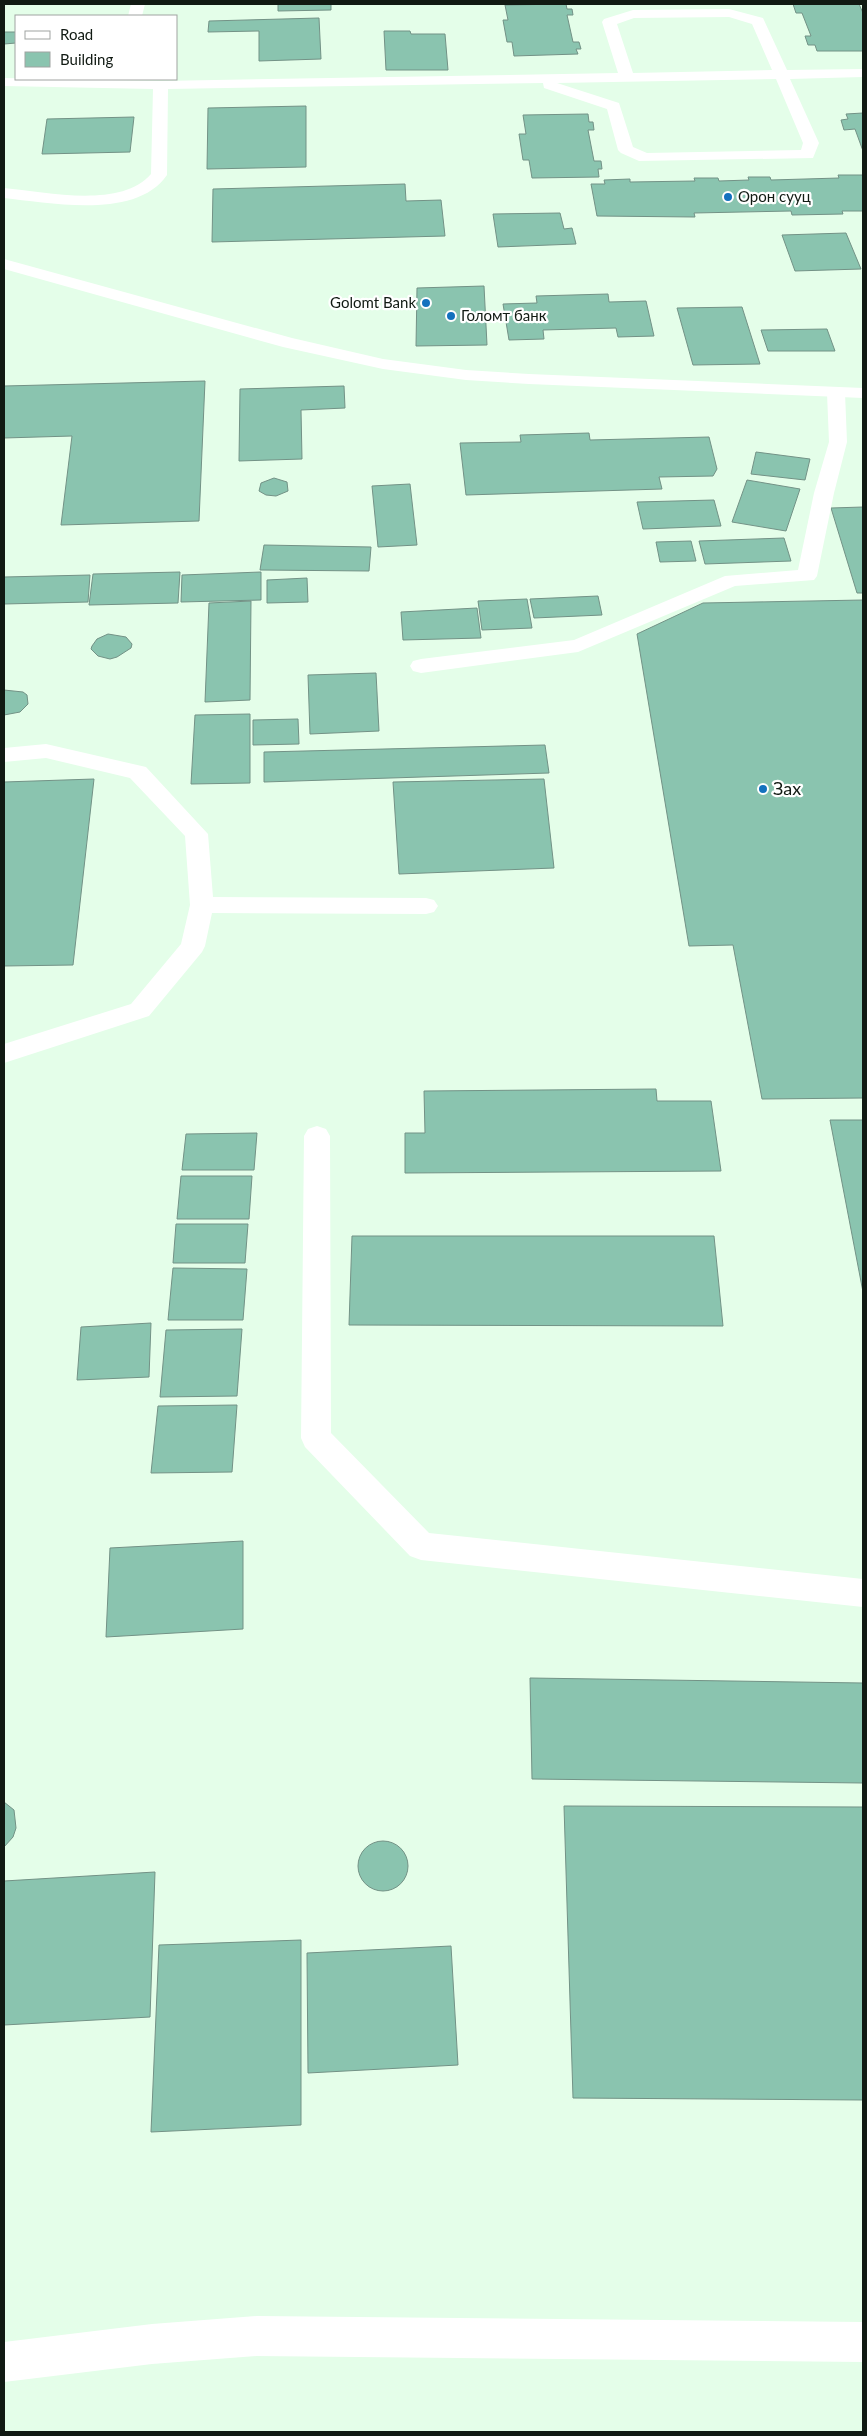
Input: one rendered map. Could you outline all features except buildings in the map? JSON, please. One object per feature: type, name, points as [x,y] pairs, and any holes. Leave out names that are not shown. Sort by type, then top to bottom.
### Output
[{"type":"street","points":[[529,80],[614,106],[626,150],[644,158],[807,155],[811,143],[758,21],[729,13],[633,14],[609,22],[627,77]]},
{"type":"street","points":[[4,82],[118,81],[161,85],[863,73]]},
{"type":"street","points":[[4,193],[88,199],[121,198],[146,189],[159,175],[161,85]]},
{"type":"street","points":[[12,271],[290,343],[383,364],[466,375],[529,379],[863,393]]},
{"type":"street","points":[[420,666],[578,646],[732,580],[807,576],[824,493],[838,442],[836,393]]},
{"type":"street","points":[[4,755],[46,751],[138,772],[196,834],[202,905],[193,946],[140,1010],[4,1054]]},
{"type":"street","points":[[202,905],[426,906]]},
{"type":"street","points":[[317,1136],[316,1438],[421,1546],[863,1593]]},
{"type":"street","points":[[4,2362],[152,2344],[256,2336],[863,2342]]},
{"type":"place","name":"Орон сууц","points":[[728,197]]},
{"type":"place","name":"Golomt Bank","points":[[426,303]]},
{"type":"place","name":"Голомт банк","points":[[451,316]]},
{"type":"place","name":"Зах","points":[[763,789]]}]
